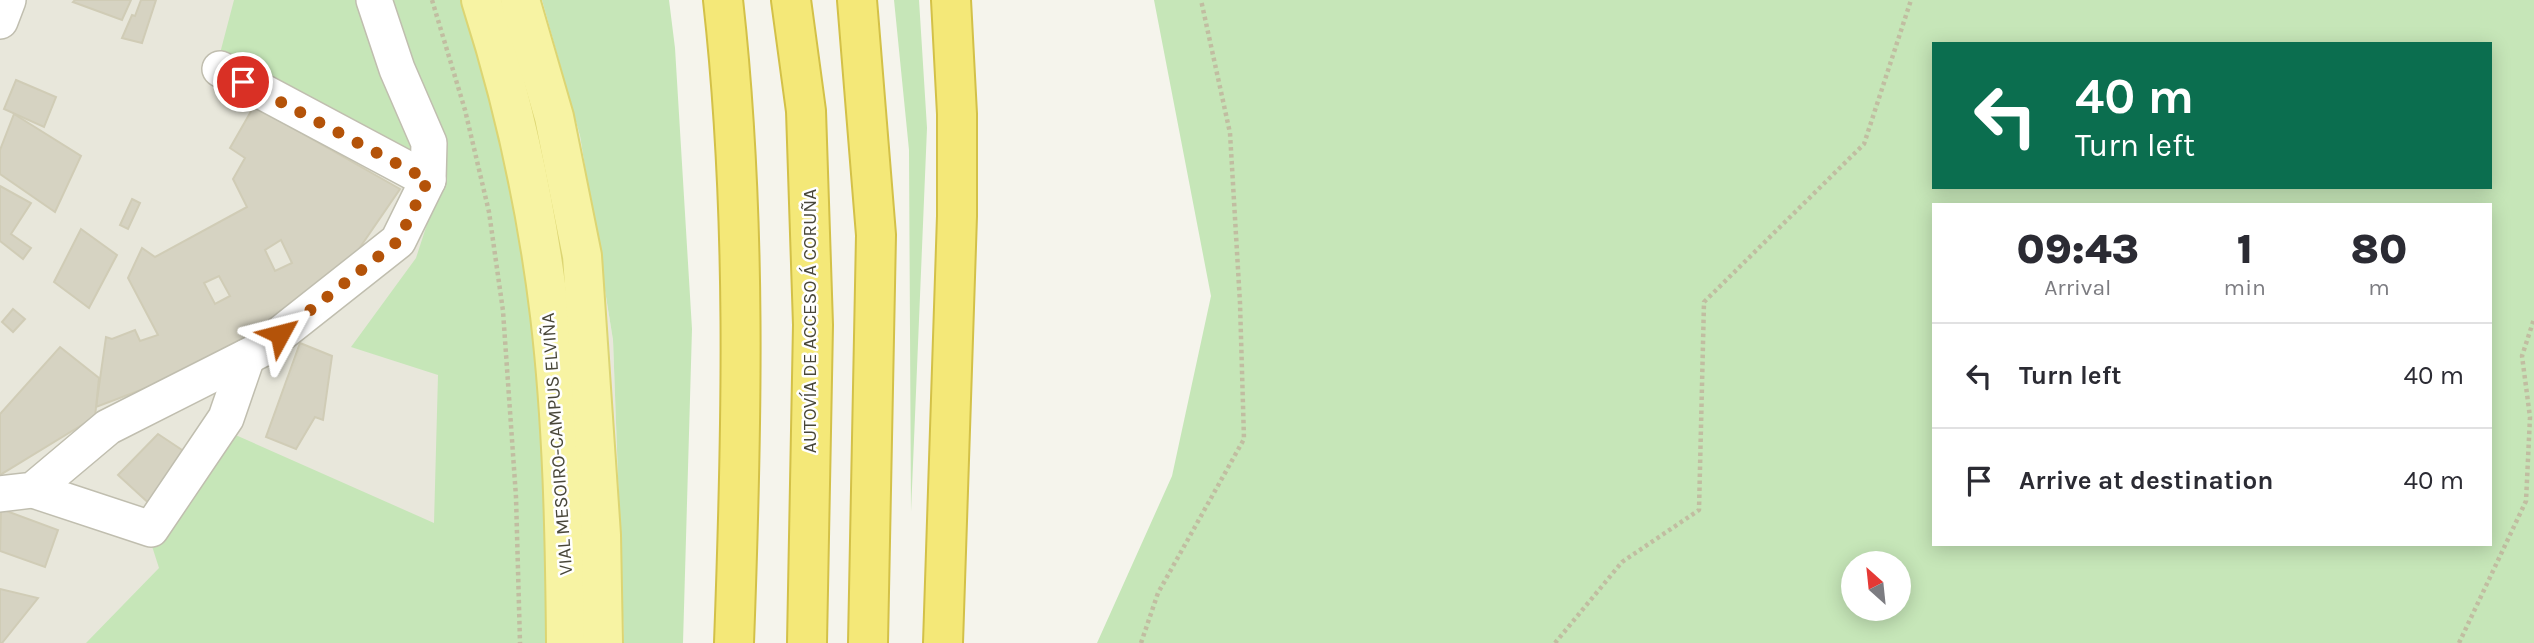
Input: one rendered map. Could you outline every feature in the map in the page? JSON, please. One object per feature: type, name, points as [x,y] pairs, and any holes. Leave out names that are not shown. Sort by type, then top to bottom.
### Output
[{"type":"highway","points":[[723,0],[730,60],[741,240],[740,458],[734,643]]},
{"type":"highway","name":"AUTOVÍA DE ACCESO Á CORUÑA","points":[[790,0],[806,111],[813,312],[807,643]]},
{"type":"highway","points":[[857,0],[876,235],[868,643]]},
{"type":"highway","points":[[943,643],[957,216],[957,114],[951,0]]},
{"type":"main road","name":"VIAL MESOIRO-CAMPUS ELVIÑA","points":[[481,0],[501,64],[530,185],[550,315],[565,525],[566,643]]},
{"type":"main road","name":"VIAL MESOIRO-CAMPUS ELVIÑA","points":[[520,0],[554,117],[582,256],[601,535],[603,643]]},
{"type":"street","points":[[0,21],[8,0]]},
{"type":"street","points":[[17,492],[108,427],[260,350],[398,241],[428,180],[429,143],[397,69],[374,0]]},
{"type":"street","points":[[220,69],[428,180]]},
{"type":"street","points":[[17,492],[151,529],[226,418],[247,357]]},
{"type":"path","points":[[432,0],[465,110],[489,212],[503,311],[516,497],[520,643]]},
{"type":"path","points":[[1141,643],[1158,593],[1244,439],[1240,303],[1230,133],[1201,0]]},
{"type":"path","points":[[1555,643],[1622,562],[1699,510],[1704,302],[1864,144],[1912,0]]},
{"type":"path","points":[[2459,643],[2526,501],[2530,417],[2522,356],[2534,319]]},
{"type":"shaded area","points":[[0,0],[542,0],[580,136],[613,340],[624,643],[0,643]]},
{"type":"green space","points":[[234,0],[461,0],[503,147],[516,206],[528,287],[541,439],[547,643],[86,643],[159,568],[151,543],[231,433],[434,523],[438,375],[351,347],[416,258],[443,175],[218,61]]},
{"type":"green space","points":[[542,0],[669,0],[675,48],[692,329],[683,643],[624,643],[613,340],[580,136]]},
{"type":"green space","points":[[894,0],[919,0],[927,128],[911,512],[909,150]]},
{"type":"green space","points":[[1154,0],[2534,0],[2534,643],[1097,643],[1172,476],[1211,296]]},
{"type":"building","points":[[131,0],[122,20],[73,2]]},
{"type":"building","points":[[141,0],[156,0],[142,43],[122,38]]},
{"type":"building","points":[[16,80],[56,97],[44,127],[4,109]]},
{"type":"building","points":[[254,106],[400,189],[352,259],[280,319],[162,382],[96,407],[106,337],[112,339],[135,330],[140,341],[158,335],[128,278],[142,248],[155,257],[247,207],[233,179],[245,158],[230,148]],"holes":[[[281,240],[292,263],[275,271],[265,250]],[[219,276],[230,296],[215,304],[204,283]]]},
{"type":"building","points":[[14,114],[81,156],[55,212],[0,174],[0,150]]},
{"type":"building","points":[[0,186],[31,203],[11,234],[31,248],[23,259],[0,241]]},
{"type":"building","points":[[132,199],[140,203],[128,229],[120,225]]},
{"type":"building","points":[[81,229],[117,255],[89,308],[54,282]]},
{"type":"building","points":[[13,309],[25,319],[13,332],[2,322]]},
{"type":"building","points":[[300,343],[332,356],[323,420],[315,417],[296,449],[266,437]]},
{"type":"building","points":[[60,347],[99,378],[95,417],[0,475],[0,414]]},
{"type":"building","points":[[158,434],[191,456],[153,507],[118,475]]},
{"type":"building","points":[[1,509],[58,530],[45,567],[0,551]]},
{"type":"building","points":[[0,589],[38,598],[2,643],[0,643]]},
{"type":"route","points":[[243,82],[428,180],[398,241],[280,334]]}]
